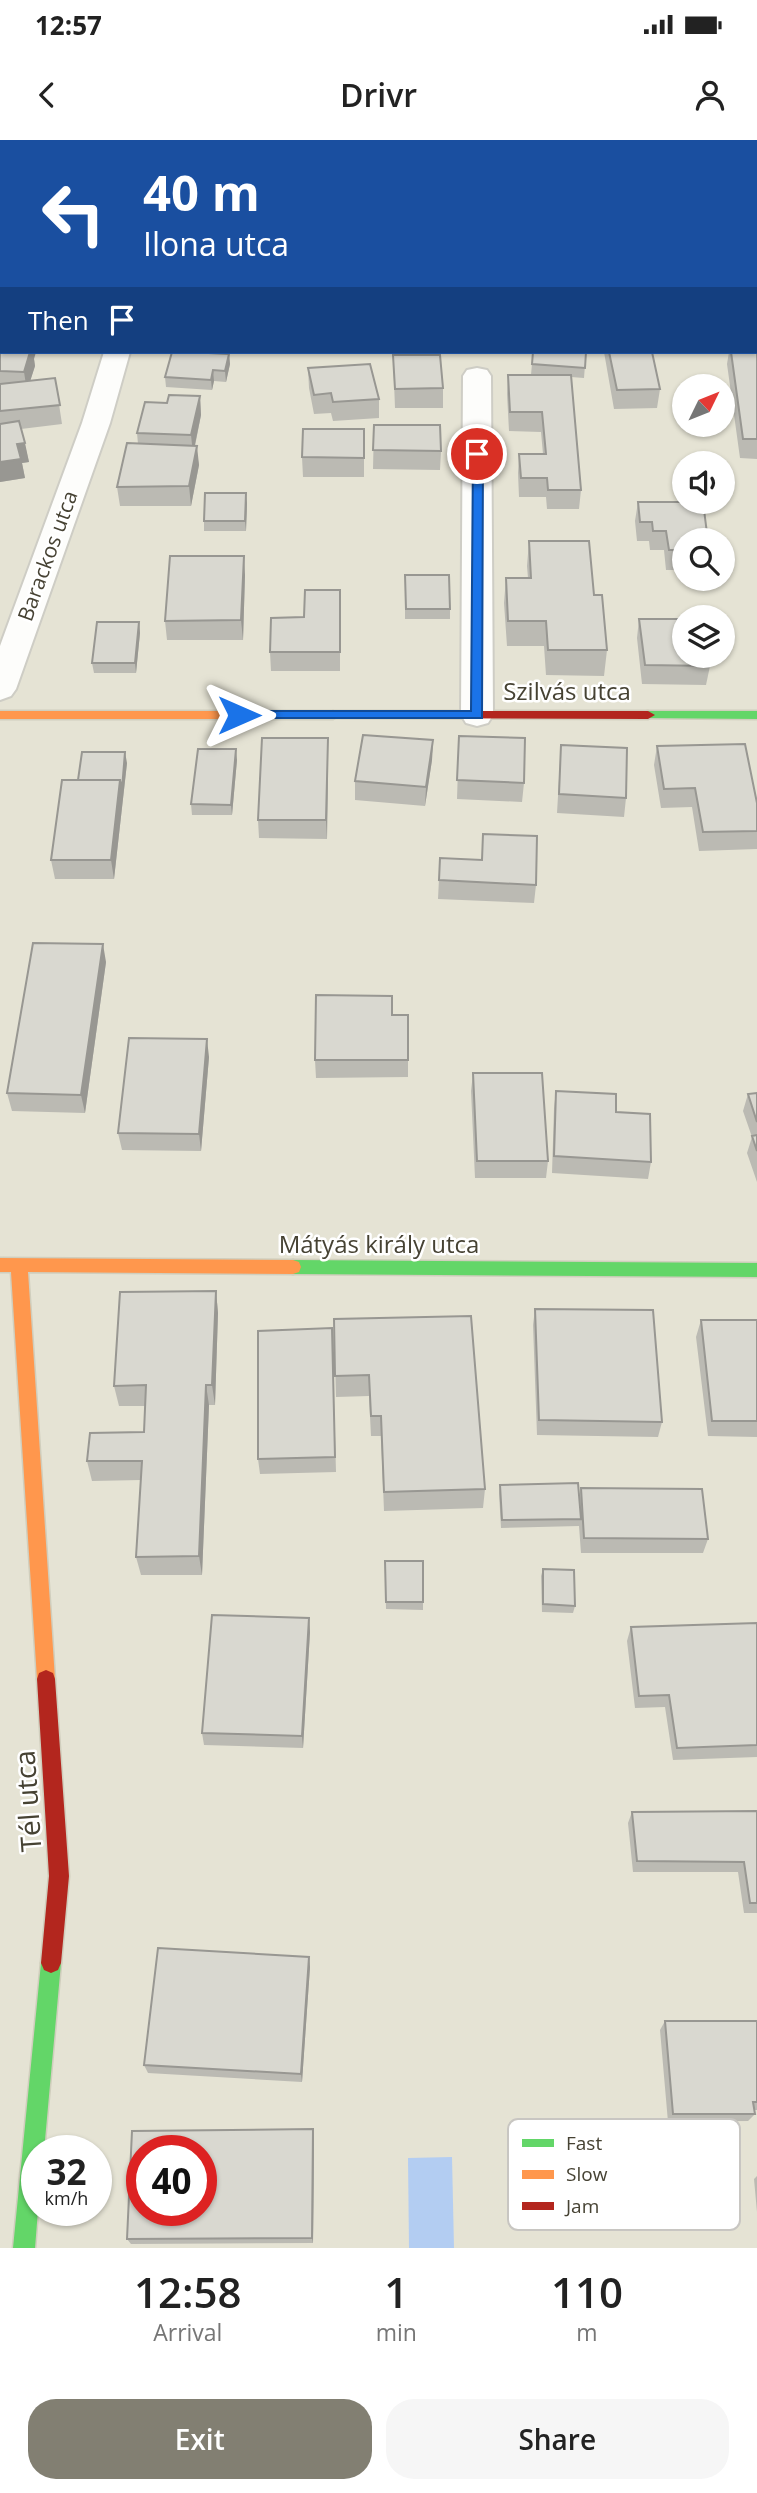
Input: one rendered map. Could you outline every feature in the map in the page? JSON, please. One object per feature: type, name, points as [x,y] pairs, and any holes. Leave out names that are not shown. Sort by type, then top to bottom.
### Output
[{"type":"street","name":"Barackos utca","points":[[0,689],[96,423],[116,354]]},
{"type":"street","points":[[477,376],[477,715]]},
{"type":"street","name":"Szilvás utca","points":[[0,715],[757,715]]},
{"type":"street","name":"Mátyás király utca","points":[[0,1265],[757,1270]]},
{"type":"street","name":"Tél utca","points":[[19,1265],[60,1876],[24,2248]]},
{"type":"shaded area","points":[[0,354],[757,354],[757,2248],[0,2248]]},
{"type":"water","points":[[452,2157],[454,2248],[409,2248],[408,2158]]},
{"type":"building","points":[[0,354],[29,354],[24,372],[0,371]]},
{"type":"building","points":[[171,354],[229,354],[225,371],[213,370],[211,380],[165,377]]},
{"type":"building","points":[[533,354],[586,354],[585,368],[532,364]]},
{"type":"building","points":[[609,354],[652,354],[660,389],[617,390]]},
{"type":"building","points":[[731,354],[757,354],[757,439],[743,439]]},
{"type":"building","points":[[393,355],[440,355],[443,388],[395,389]]},
{"type":"building","points":[[370,364],[379,399],[333,402],[331,393],[314,395],[308,368]]},
{"type":"building","points":[[508,375],[571,375],[581,490],[548,490],[547,478],[521,478],[519,454],[546,454],[542,412],[510,412]]},
{"type":"building","points":[[55,378],[60,405],[0,411],[0,384]]},
{"type":"building","points":[[169,395],[200,396],[191,435],[137,433],[145,402],[167,403]]},
{"type":"building","points":[[19,421],[25,443],[17,444],[21,459],[0,462],[0,424]]},
{"type":"building","points":[[374,425],[440,425],[441,451],[373,450]]},
{"type":"building","points":[[303,429],[364,429],[364,458],[302,457]]},
{"type":"building","points":[[127,443],[197,446],[189,486],[117,487]]},
{"type":"building","points":[[205,493],[246,493],[245,521],[204,521]]},
{"type":"building","points":[[638,502],[672,502],[672,514],[705,514],[706,528],[672,528],[672,550],[669,550],[666,531],[653,531],[652,522],[640,522]]},
{"type":"building","points":[[529,541],[589,541],[594,595],[602,595],[607,650],[548,650],[546,621],[508,621],[506,578],[531,578]]},
{"type":"building","points":[[170,556],[244,556],[241,620],[165,621]]},
{"type":"building","points":[[405,575],[449,575],[450,609],[406,609]]},
{"type":"building","points":[[305,590],[340,590],[340,652],[270,652],[271,618],[304,617]]},
{"type":"building","points":[[639,619],[672,619],[672,665],[645,665]]},
{"type":"building","points":[[97,622],[139,622],[135,663],[92,663]]},
{"type":"building","points":[[363,735],[433,740],[426,787],[355,781]]},
{"type":"building","points":[[459,736],[525,738],[524,783],[457,780]]},
{"type":"building","points":[[262,738],[328,738],[326,820],[258,820]]},
{"type":"building","points":[[745,744],[757,803],[757,831],[703,832],[695,788],[664,789],[657,746]]},
{"type":"building","points":[[561,745],[627,748],[626,798],[559,794]]},
{"type":"building","points":[[198,749],[236,749],[231,805],[191,804]]},
{"type":"building","points":[[82,752],[125,752],[122,789],[120,780],[78,780]]},
{"type":"building","points":[[62,780],[120,780],[111,860],[51,860]]},
{"type":"building","points":[[483,834],[537,836],[536,885],[439,880],[440,858],[482,860]]},
{"type":"building","points":[[33,943],[103,944],[81,1095],[7,1093]]},
{"type":"building","points":[[316,995],[392,996],[392,1015],[408,1015],[408,1060],[315,1060]]},
{"type":"building","points":[[129,1038],[207,1039],[199,1134],[118,1133]]},
{"type":"building","points":[[473,1073],[542,1073],[548,1161],[477,1161]]},
{"type":"building","points":[[556,1091],[616,1094],[616,1112],[650,1114],[651,1162],[554,1156]]},
{"type":"building","points":[[757,1093],[757,1122],[748,1094]]},
{"type":"building","points":[[757,1135],[757,1151],[752,1136]]},
{"type":"building","points":[[216,1291],[212,1385],[206,1385],[199,1556],[136,1557],[142,1461],[87,1461],[90,1433],[144,1432],[146,1385],[114,1386],[120,1292]]},
{"type":"building","points":[[535,1309],[653,1310],[662,1422],[539,1420]]},
{"type":"building","points":[[471,1316],[485,1489],[384,1492],[381,1416],[371,1416],[369,1375],[335,1376],[334,1319]]},
{"type":"building","points":[[701,1320],[757,1320],[757,1421],[712,1421]]},
{"type":"building","points":[[332,1328],[335,1457],[258,1459],[258,1331]]},
{"type":"building","points":[[578,1483],[581,1519],[502,1520],[500,1485]]},
{"type":"building","points":[[581,1488],[702,1489],[708,1539],[584,1538]]},
{"type":"building","points":[[385,1561],[423,1561],[423,1602],[386,1602]]},
{"type":"building","points":[[543,1569],[574,1570],[575,1606],[543,1604]]},
{"type":"building","points":[[212,1615],[309,1618],[302,1736],[202,1733]]},
{"type":"building","points":[[757,1623],[757,1745],[677,1748],[669,1695],[639,1696],[631,1627]]},
{"type":"building","points":[[757,1811],[757,1903],[750,1903],[744,1862],[637,1861],[632,1812]]},
{"type":"building","points":[[158,1948],[309,1957],[301,2074],[144,2065]]},
{"type":"building","points":[[665,2021],[757,2021],[757,2102],[753,2102],[755,2114],[673,2114]]},
{"type":"building","points":[[313,2129],[312,2238],[127,2239],[128,2226],[217,2226],[217,2135],[132,2135],[132,2131]]},
{"type":"traffic: fast","points":[[648,715],[757,715]]},
{"type":"traffic: fast","points":[[293,1267],[757,1270]]},
{"type":"traffic: fast","points":[[24,2248],[51,1963]]},
{"type":"traffic: slow","points":[[0,715],[333,715]]},
{"type":"traffic: slow","points":[[0,1265],[293,1267]]},
{"type":"traffic: slow","points":[[19,1265],[46,1679]]},
{"type":"traffic: jam","points":[[333,715],[648,715]]},
{"type":"traffic: jam","points":[[46,1679],[59,1876],[51,1963]]},
{"type":"route","points":[[239,715],[477,715],[477,454]]}]
